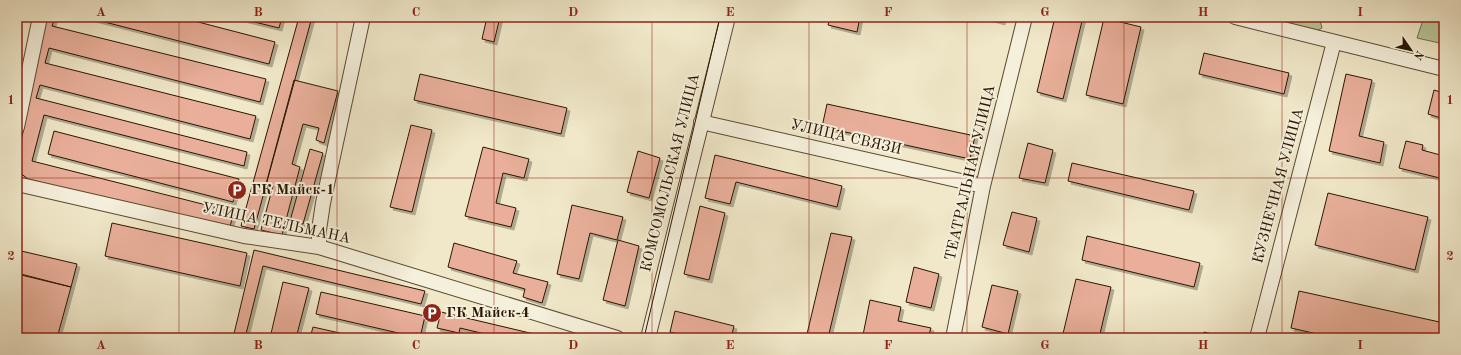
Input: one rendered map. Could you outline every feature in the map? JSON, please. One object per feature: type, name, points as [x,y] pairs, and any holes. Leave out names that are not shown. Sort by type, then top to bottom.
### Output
[{"type":"street","points":[[17,127],[40,17]]},
{"type":"street","points":[[319,247],[319,230],[323,203],[363,17]]},
{"type":"street","name":"КОМСОМОЛЬСКАЯ УЛИЦА","points":[[648,338],[728,17]]},
{"type":"street","name":"ТЕАТРАЛЬНАЯ УЛИЦА","points":[[953,338],[983,186],[1025,17]]},
{"type":"street","points":[[1235,17],[1444,70]]},
{"type":"street","name":"КУЗНЕЧНАЯ УЛИЦА","points":[[1257,338],[1334,42]]},
{"type":"street","name":"УЛИЦА СВЯЗИ","points":[[701,122],[983,186]]},
{"type":"street","name":"УЛИЦА ТЕЛЬМАНА","points":[[17,184],[244,236],[319,247],[617,338]]},
{"type":"green space","points":[[1263,17],[1315,17],[1320,20],[1322,28],[1313,33]]},
{"type":"green space","points":[[1424,17],[1444,17],[1444,44],[1417,38]]},
{"type":"building","points":[[46,17],[55,17],[52,26],[266,79],[260,102],[49,48],[45,63],[256,116],[250,139],[40,85],[36,98],[247,152],[244,166],[44,115],[32,161],[234,212],[229,230],[28,179],[19,172],[18,157]]},
{"type":"building","points":[[85,17],[179,17],[275,42],[269,64]]},
{"type":"building","points":[[234,17],[282,17],[279,28]]},
{"type":"building","points":[[299,17],[312,17],[254,229],[241,226]]},
{"type":"building","points":[[487,17],[500,17],[494,42],[482,39]]},
{"type":"building","points":[[830,17],[860,17],[857,32],[828,25]]},
{"type":"building","points":[[984,17],[1003,17],[1002,22]]},
{"type":"building","points":[[1055,17],[1083,17],[1063,99],[1037,92]]},
{"type":"building","points":[[1104,18],[1141,27],[1123,104],[1086,95]]},
{"type":"building","points":[[1204,53],[1289,73],[1284,94],[1199,74]]},
{"type":"building","points":[[420,74],[567,108],[561,134],[414,100]]},
{"type":"building","points":[[1346,74],[1372,80],[1359,136],[1384,142],[1380,163],[1329,151]]},
{"type":"building","points":[[294,80],[338,91],[324,143],[316,140],[319,128],[303,124],[292,164],[300,167],[282,235],[261,230],[273,186],[266,184]]},
{"type":"building","points":[[1434,90],[1444,93],[1444,119],[1428,114]]},
{"type":"building","points":[[827,104],[975,136],[970,159],[822,127]]},
{"type":"building","points":[[411,125],[432,130],[412,212],[390,207]]},
{"type":"building","points":[[54,131],[239,179],[233,202],[48,154]]},
{"type":"building","points":[[1406,141],[1423,145],[1422,150],[1444,156],[1444,179],[1399,168]]},
{"type":"building","points":[[1028,143],[1053,150],[1045,183],[1019,178]]},
{"type":"building","points":[[483,147],[529,159],[524,178],[503,173],[496,203],[516,208],[511,227],[465,216]]},
{"type":"building","points":[[310,149],[323,153],[303,224],[290,221]]},
{"type":"building","points":[[638,151],[660,158],[649,198],[627,192]]},
{"type":"building","points":[[715,155],[842,186],[837,207],[736,182],[730,204],[705,198]]},
{"type":"building","points":[[1072,163],[1194,191],[1189,210],[1068,181]]},
{"type":"building","points":[[1328,193],[1428,217],[1415,270],[1315,245]]},
{"type":"building","points":[[572,205],[623,217],[617,240],[590,233],[579,279],[557,274]]},
{"type":"building","points":[[700,206],[725,213],[709,280],[684,274]]},
{"type":"building","points":[[1012,212],[1037,218],[1029,252],[1003,245]]},
{"type":"building","points":[[112,223],[247,253],[240,286],[105,256]]},
{"type":"building","points":[[831,233],[852,237],[828,338],[822,338],[807,334]]},
{"type":"building","points":[[1087,236],[1200,263],[1194,287],[1082,260]]},
{"type":"building","points":[[618,240],[639,246],[625,306],[603,300]]},
{"type":"building","points":[[454,243],[517,261],[513,273],[548,282],[542,303],[523,297],[525,289],[448,267]]},
{"type":"building","points":[[17,250],[77,264],[71,287],[17,274]]},
{"type":"building","points":[[254,250],[425,291],[421,304],[263,266],[245,338],[233,338]]},
{"type":"building","points":[[914,267],[939,274],[931,308],[906,302]]},
{"type":"building","points":[[17,273],[71,287],[57,338],[17,338]]},
{"type":"building","points":[[1076,279],[1111,287],[1099,338],[1062,338]]},
{"type":"building","points":[[283,282],[309,288],[296,338],[270,338]]},
{"type":"building","points":[[992,285],[1018,291],[1008,334],[982,327]]},
{"type":"building","points":[[1299,291],[1444,323],[1444,338],[1335,338],[1291,328]]},
{"type":"building","points":[[321,292],[425,316],[420,338],[316,314]]},
{"type":"building","points":[[870,300],[901,307],[898,321],[931,328],[928,338],[877,338],[863,335]]},
{"type":"building","points":[[675,311],[734,326],[731,338],[694,338],[670,332]]},
{"type":"building","points":[[441,312],[551,338],[502,338],[460,328],[459,333],[437,328]]},
{"type":"building","points":[[313,327],[362,338],[310,338]]},
{"type":"building","points":[[1204,332],[1228,338],[1203,338]]},
{"type":"tram line","points":[[644,338],[720,17]]},
{"type":"place","name":"ГК Майск-1","points":[[237,190]]},
{"type":"place","name":"ГК Майск-4","points":[[432,313]]}]
